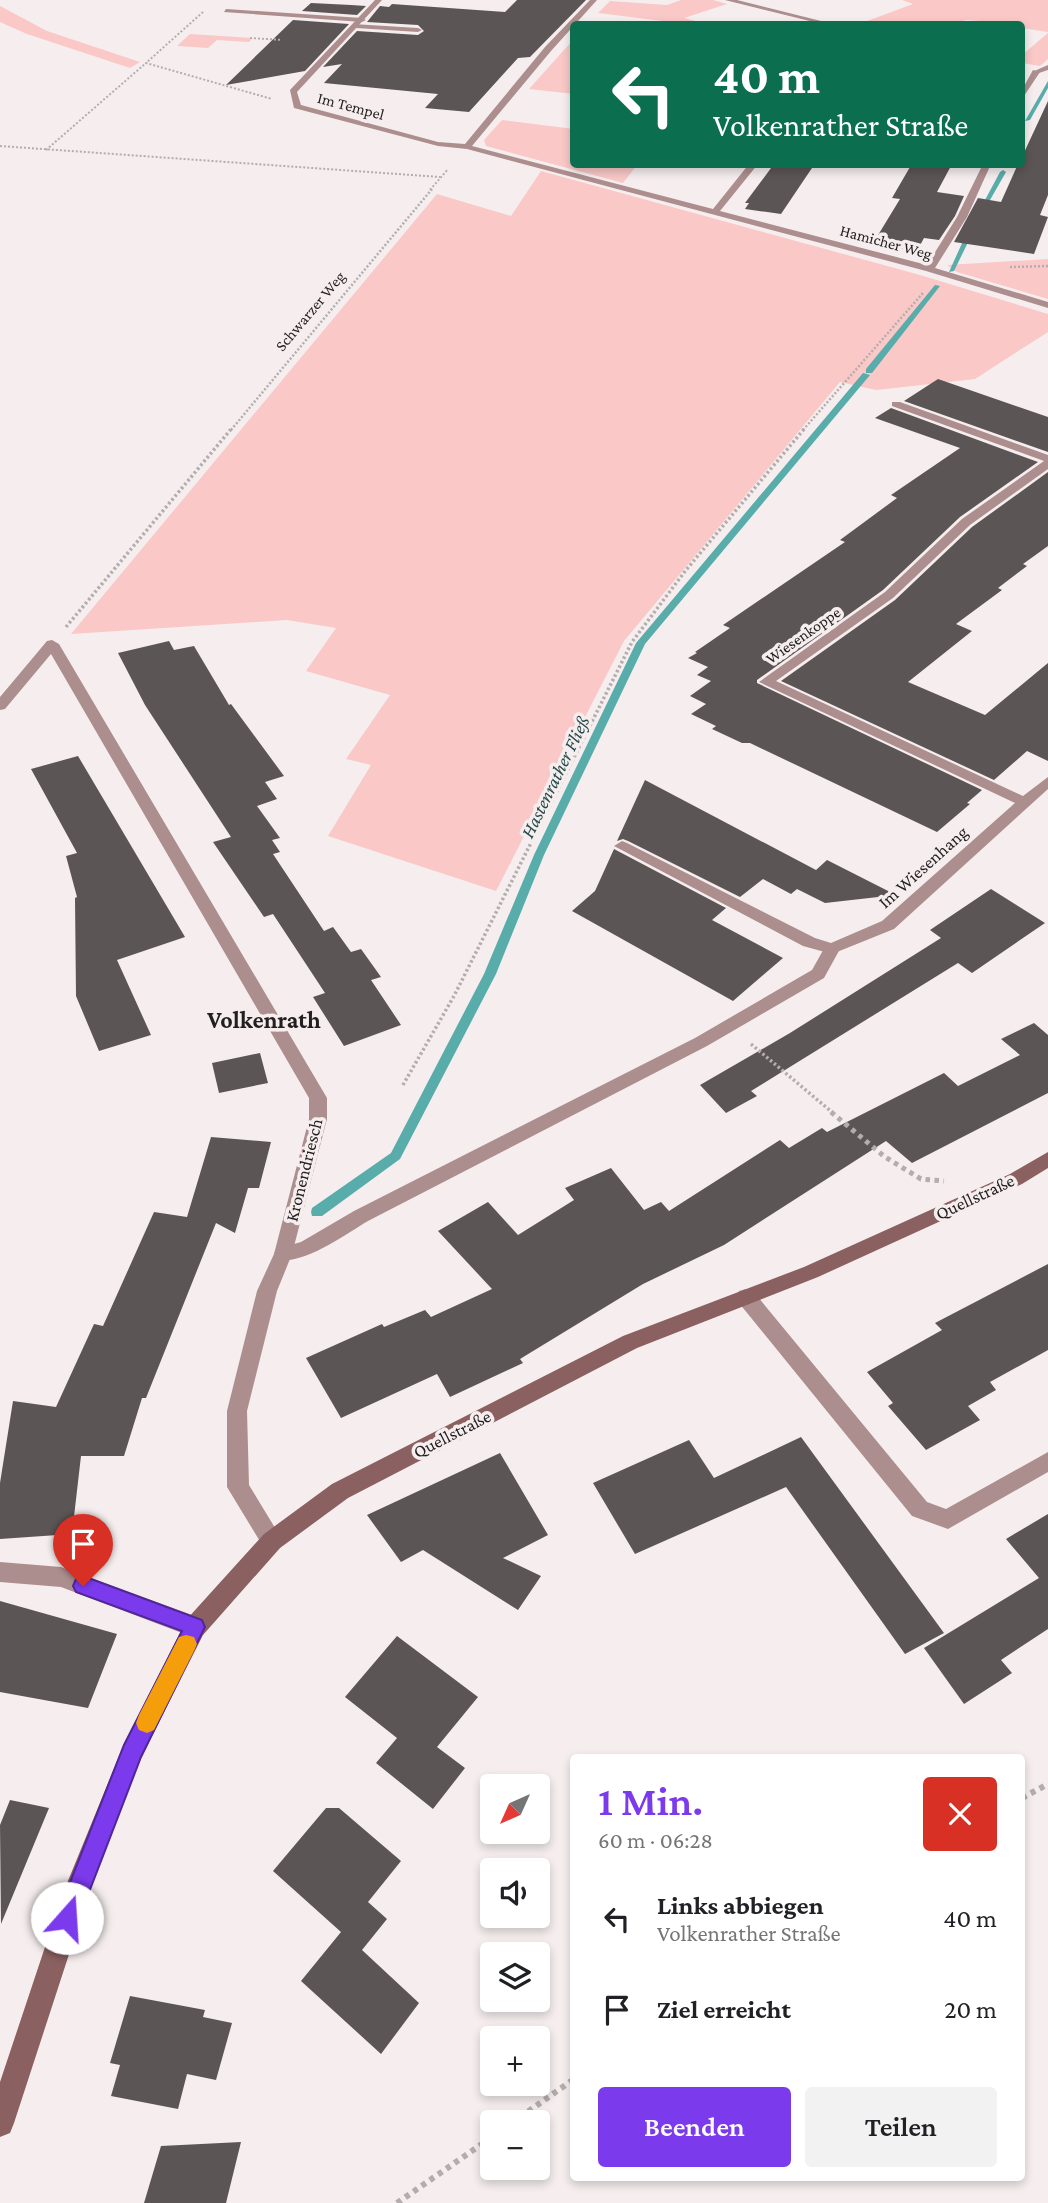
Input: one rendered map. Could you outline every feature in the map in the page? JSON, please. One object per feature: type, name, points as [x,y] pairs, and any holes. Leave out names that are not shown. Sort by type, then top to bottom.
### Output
[{"type":"main road","name":"Quellstraße","points":[[0,2123],[76,1893],[132,1752],[195,1627],[272,1541],[340,1492],[618,1348],[811,1272],[1016,1179],[1048,1159]]},
{"type":"street","name":"Im Tempel","points":[[379,0],[293,92],[297,106],[438,144],[467,147]]},
{"type":"street","points":[[574,21],[594,0]]},
{"type":"street","points":[[728,0],[816,21]]},
{"type":"street","points":[[226,10],[418,30]]},
{"type":"street","points":[[467,147],[570,26]]},
{"type":"street","points":[[1025,92],[1036,72],[1048,67]]},
{"type":"street","points":[[1025,70],[1048,74]]},
{"type":"street","name":"Hamicher Weg","points":[[467,147],[929,269],[1048,304]]},
{"type":"street","points":[[715,212],[751,168]]},
{"type":"street","points":[[929,269],[961,217],[985,168]]},
{"type":"street","name":"Wiesenkoppe","points":[[896,404],[1048,462]]},
{"type":"street","name":"Wiesenkoppe","points":[[1024,802],[766,682],[888,595],[966,522],[1048,462]]},
{"type":"street","points":[[0,706],[52,644]]},
{"type":"street","name":"Kronendriesch","points":[[52,644],[318,1098],[318,1119],[283,1254],[267,1291],[237,1410],[238,1487],[272,1541]]},
{"type":"street","name":"Im Wiesenhang","points":[[832,949],[888,925],[1048,781]]},
{"type":"street","points":[[283,1254],[306,1248],[361,1216],[729,1026],[818,974],[832,949],[809,942],[622,846]]},
{"type":"street","points":[[746,1297],[920,1510],[948,1519],[1048,1461]]},
{"type":"street","points":[[0,1572],[61,1577],[195,1627]]},
{"type":"path","points":[[46,150],[207,9]]},
{"type":"path","points":[[146,63],[297,106]]},
{"type":"path","points":[[0,146],[440,177]]},
{"type":"path","name":"Schwarzer Weg","points":[[52,644],[467,147]]},
{"type":"path","points":[[403,1084],[454,996],[632,642],[686,570],[853,370],[941,273]]},
{"type":"path","points":[[729,1026],[885,1157],[921,1179],[946,1181],[965,1203]]},
{"type":"path","points":[[1025,1796],[1048,1784]]},
{"type":"path","points":[[530,2110],[570,2082]]},
{"type":"path","points":[[397,2203],[480,2145]]},
{"type":"shaded area","points":[[681,0],[713,0],[727,4],[684,18],[696,21],[663,21],[598,13],[610,1],[667,5]]},
{"type":"shaded area","points":[[902,0],[1048,0],[1048,32],[1025,28],[1025,21],[867,21],[913,4]]},
{"type":"shaded area","points":[[0,6],[47,31],[140,62],[130,68],[27,34],[0,22]]},
{"type":"shaded area","points":[[1048,33],[1048,59],[1040,66],[1025,64],[1025,52]]},
{"type":"shaded area","points":[[190,34],[253,38],[249,42],[217,40],[208,48],[177,46]]},
{"type":"shaded area","points":[[570,43],[570,94],[529,89]]},
{"type":"shaded area","points":[[502,120],[570,128],[570,168],[635,168],[623,183],[486,146],[484,140]]},
{"type":"shaded area","points":[[541,171],[920,275],[1048,314],[1048,332],[975,379],[876,390],[840,382],[624,641],[496,891],[328,836],[371,765],[346,759],[390,695],[306,671],[336,628],[287,620],[71,634],[437,194],[511,216]]},
{"type":"shaded area","points":[[1048,259],[1048,299],[957,272],[947,265]]},
{"type":"building","points":[[517,0],[586,0],[530,57],[518,58],[469,112],[425,108],[438,94],[324,83],[342,64],[323,67],[357,31],[418,35],[424,31],[418,25],[367,22],[380,6],[389,7],[392,4],[505,12]]},
{"type":"building","points":[[311,3],[366,6],[357,15],[302,11]]},
{"type":"building","points":[[293,20],[349,24],[305,71],[226,85]]},
{"type":"building","points":[[1048,101],[1048,195],[1040,215],[1048,217],[1034,254],[954,242],[978,198],[1001,202],[1016,168],[1025,168],[1025,151]]},
{"type":"building","points":[[771,168],[812,168],[781,214],[745,209],[749,203],[745,203]]},
{"type":"building","points":[[909,168],[950,168],[937,192],[964,196],[939,240],[924,238],[917,251],[872,245],[900,199],[892,198]]},
{"type":"building","points":[[938,379],[1048,417],[1048,452],[904,401]]},
{"type":"building","points":[[891,408],[1038,462],[960,517],[883,590],[757,680],[757,683],[982,790],[937,832],[750,743],[742,743],[712,729],[716,726],[691,714],[706,704],[690,696],[711,681],[697,675],[708,667],[688,658],[730,628],[723,625],[845,542],[840,540],[897,498],[891,495],[960,448],[875,418]]},
{"type":"building","points":[[1048,472],[1048,546],[1023,564],[1027,566],[998,588],[1002,590],[956,624],[972,631],[908,682],[985,715],[1048,663],[1048,761],[1027,751],[994,780],[781,681],[895,600],[972,527]]},
{"type":"building","points":[[169,641],[174,650],[194,646],[229,705],[231,704],[284,776],[265,782],[277,799],[257,806],[280,838],[272,840],[280,852],[273,854],[324,931],[333,927],[351,952],[361,949],[381,977],[371,980],[401,1025],[344,1046],[313,997],[325,993],[273,914],[264,917],[213,842],[231,837],[145,705],[118,653]]},
{"type":"building","points":[[78,756],[185,937],[117,960],[151,1035],[99,1051],[76,996],[77,897],[66,856],[77,853],[31,769]]},
{"type":"building","points":[[645,780],[816,870],[827,860],[896,895],[825,903],[797,889],[791,894],[763,879],[740,897],[628,841],[617,841]]},
{"type":"building","points":[[614,849],[726,908],[712,920],[783,958],[733,1001],[572,911],[595,891]]},
{"type":"building","points":[[991,889],[1045,923],[972,973],[958,963],[751,1091],[757,1096],[726,1113],[700,1085],[790,1033],[941,938],[930,930]]},
{"type":"building","points":[[1034,1023],[1048,1035],[1048,1093],[912,1163],[886,1141],[724,1245],[643,1284],[520,1359],[523,1363],[450,1397],[437,1374],[341,1418],[306,1358],[382,1324],[384,1327],[425,1310],[431,1317],[492,1289],[438,1231],[488,1202],[518,1235],[574,1200],[565,1188],[611,1168],[644,1210],[661,1202],[669,1211],[780,1140],[789,1148],[822,1128],[827,1132],[944,1073],[958,1086],[1020,1055],[1001,1039]]},
{"type":"building","points":[[260,1053],[268,1083],[219,1093],[212,1063]]},
{"type":"building","points":[[211,1137],[271,1142],[259,1188],[248,1188],[235,1233],[216,1223],[146,1398],[142,1398],[124,1456],[81,1456],[72,1534],[0,1539],[0,1483],[13,1401],[56,1407],[94,1324],[103,1326],[154,1212],[187,1217]]},
{"type":"building","points":[[1048,1264],[1048,1350],[990,1382],[996,1390],[968,1406],[980,1420],[926,1450],[888,1406],[893,1403],[867,1372],[942,1330],[935,1323]]},
{"type":"building","points":[[801,1437],[944,1633],[905,1654],[786,1487],[635,1554],[593,1483],[689,1440],[714,1478]]},
{"type":"building","points":[[500,1453],[548,1535],[503,1558],[541,1576],[518,1610],[423,1550],[401,1562],[367,1515]]},
{"type":"building","points":[[1048,1514],[1048,1629],[1001,1660],[1012,1673],[964,1704],[924,1648],[1039,1578],[1006,1539]]},
{"type":"building","points":[[0,1601],[117,1634],[88,1708],[0,1692]]},
{"type":"building","points":[[397,1636],[478,1697],[437,1747],[465,1768],[433,1809],[376,1763],[397,1738],[345,1697]]},
{"type":"building","points":[[10,1800],[49,1808],[1,1924],[0,1825]]},
{"type":"building","points":[[326,1808],[339,1808],[401,1861],[368,1902],[387,1919],[362,1950],[419,2003],[381,2054],[301,1981],[341,1932],[273,1871]]},
{"type":"building","points":[[130,1996],[205,2010],[203,2017],[232,2023],[216,2080],[187,2074],[178,2109],[111,2096],[120,2065],[110,2063]]},
{"type":"building","points":[[241,2142],[226,2203],[144,2203],[161,2146]]},
{"type":"waterway","name":"Hastenrather Fließ","points":[[1027,120],[1048,83]]},
{"type":"waterway","name":"Hastenrather Fließ","points":[[979,214],[1003,172]]},
{"type":"waterway","name":"Hastenrather Fließ","points":[[951,271],[971,230]]},
{"type":"waterway","name":"Hastenrather Fließ","points":[[869,371],[937,286]]},
{"type":"waterway","name":"Hastenrather Fließ","points":[[317,1212],[396,1156],[490,974],[539,855],[641,643],[866,375]]},
{"type":"slow traffic","points":[[147,1723],[186,1644]]},
{"type":"district","name":"Volkenrath","points":[[264,1019]]},
{"type":"route","points":[[67,1918],[132,1752],[195,1627],[83,1586]]}]
